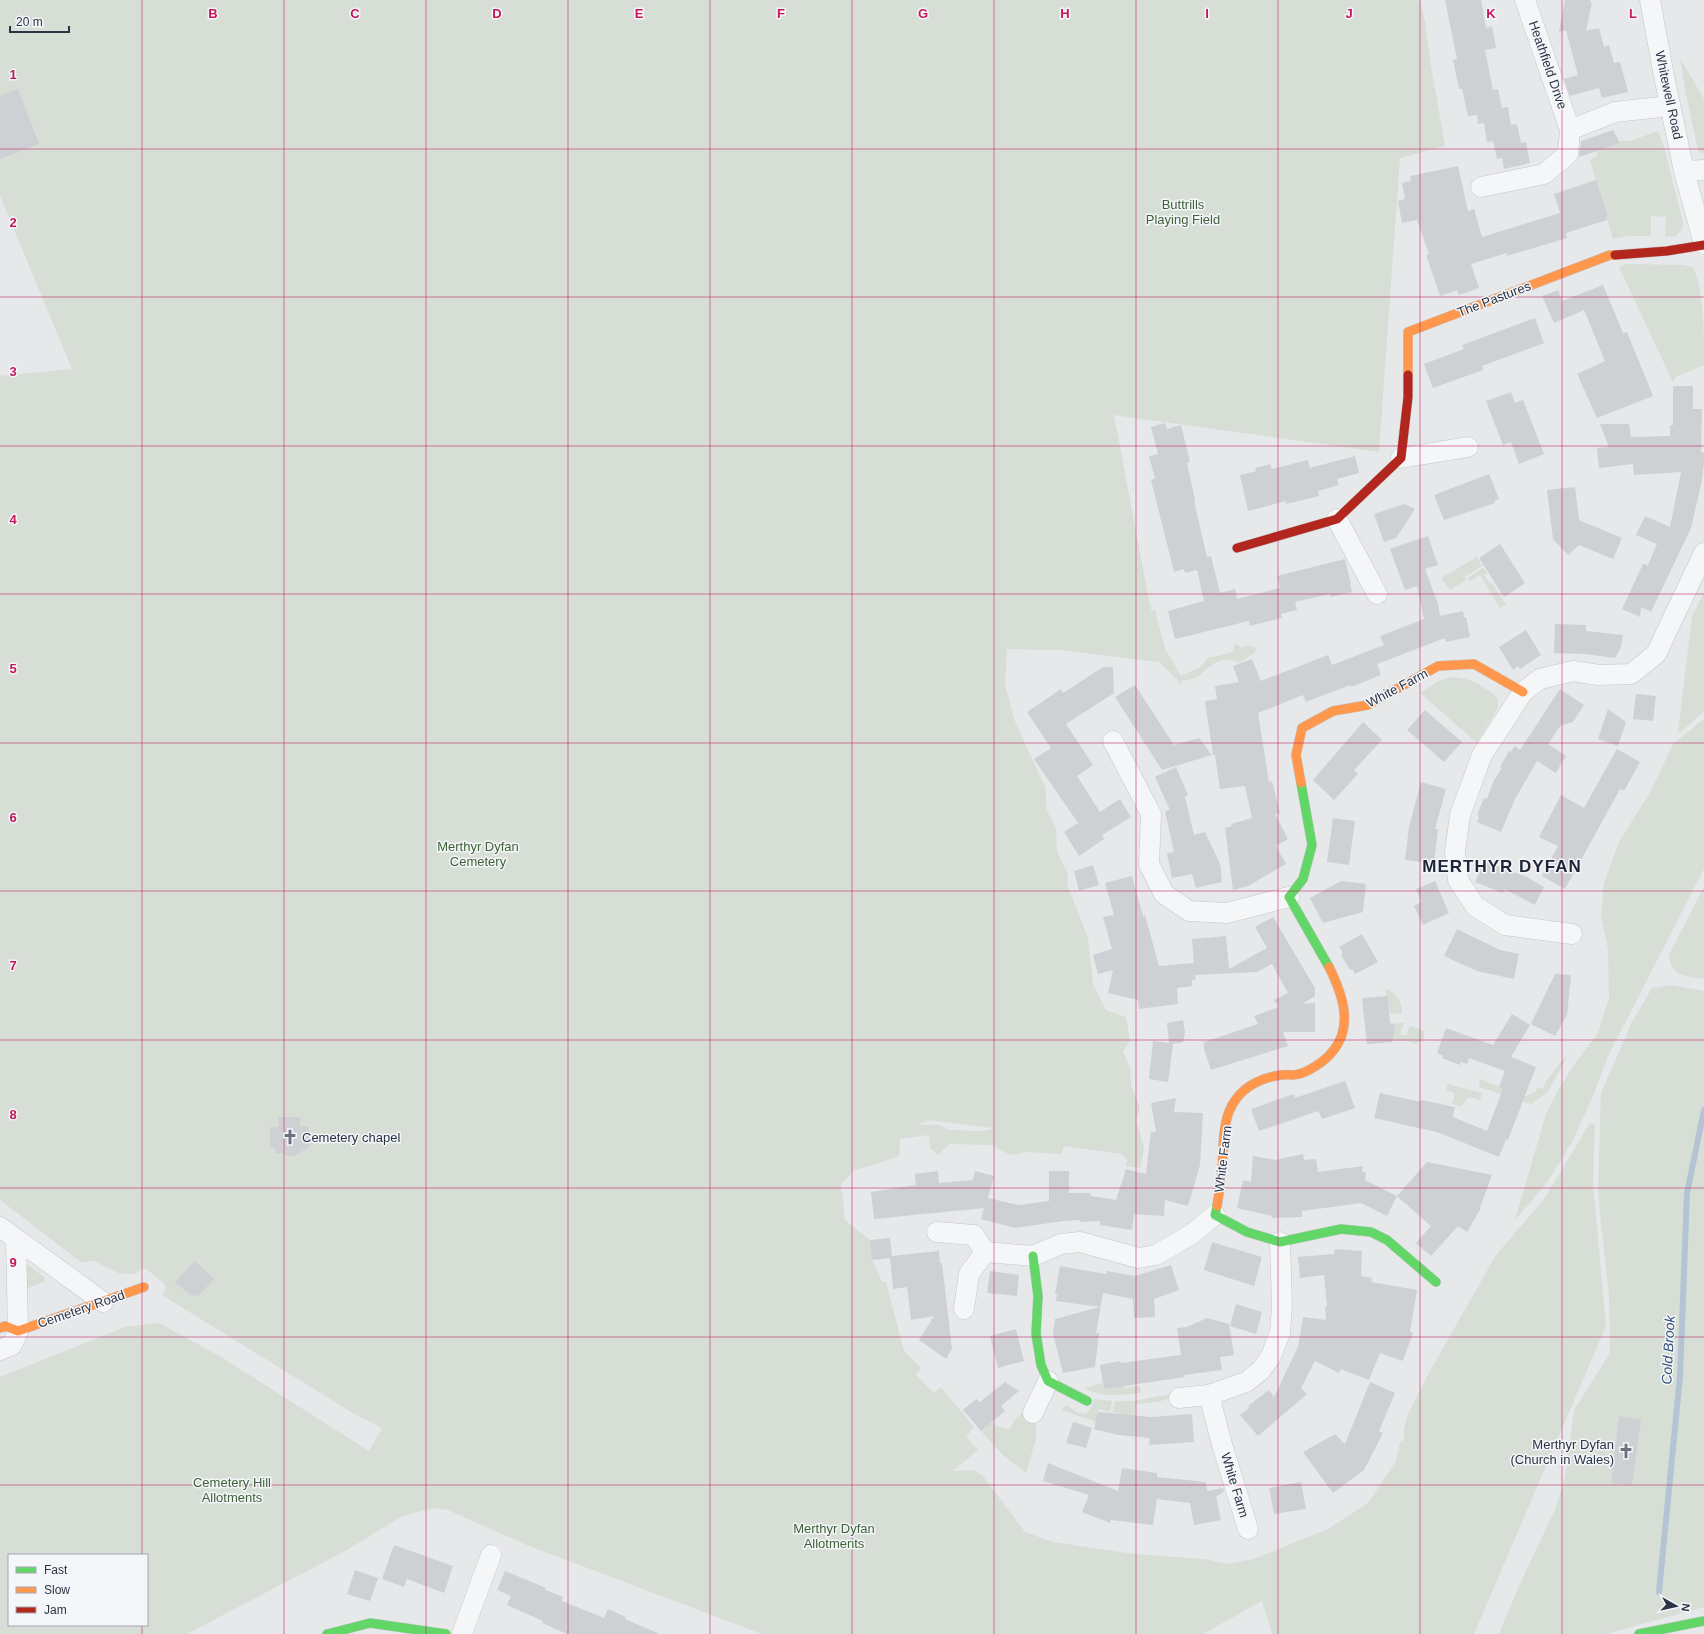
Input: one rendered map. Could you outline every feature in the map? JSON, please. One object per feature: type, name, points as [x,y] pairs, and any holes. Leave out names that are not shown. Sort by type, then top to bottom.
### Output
[{"type":"street","name":"Heathfield Drive","points":[[1481,187],[1544,174],[1568,154],[1570,130],[1526,0]]},
{"type":"street","name":"Whitewell Road","points":[[1650,0],[1684,171]]},
{"type":"street","points":[[1570,130],[1615,112],[1670,106]]},
{"type":"street","points":[[1704,170],[1684,171],[1704,244]]},
{"type":"street","name":"The Pastures","points":[[1401,458],[1408,396],[1408,332],[1610,255],[1667,251],[1704,244]]},
{"type":"street","points":[[1237,548],[1337,518],[1401,458],[1468,447]]},
{"type":"street","points":[[1337,518],[1376,594]]},
{"type":"street","points":[[1572,934],[1505,925],[1474,906],[1458,880],[1455,852],[1460,815],[1482,755],[1523,692],[1540,679],[1573,671],[1599,675],[1631,674],[1656,654],[1704,553]]},
{"type":"street","name":"White Farm","points":[[1215,1215],[1222,1170],[1224,1135],[1231,1106],[1244,1090],[1258,1081],[1280,1076],[1299,1074],[1317,1065],[1328,1056],[1341,1038],[1345,1013],[1343,999],[1334,978],[1289,897],[1304,878],[1312,845],[1296,754],[1302,728],[1333,711],[1368,706],[1438,666],[1474,664],[1523,692]]},
{"type":"street","points":[[1113,741],[1151,814],[1149,864],[1164,894],[1189,911],[1227,913],[1289,897]]},
{"type":"street","points":[[985,1252],[1033,1256],[1061,1244],[1080,1242],[1139,1258],[1156,1255],[1192,1234],[1215,1215],[1246,1232],[1280,1242],[1341,1229],[1371,1232],[1387,1240],[1436,1282]]},
{"type":"street","points":[[0,1227],[103,1302]]},
{"type":"street","points":[[937,1232],[974,1235],[985,1252]]},
{"type":"street","points":[[0,1350],[12,1345],[9,1329],[16,1239]]},
{"type":"street","points":[[1179,1398],[1210,1395],[1246,1382],[1261,1370],[1271,1356],[1280,1333],[1280,1242]]},
{"type":"street","points":[[964,1310],[969,1274],[985,1252]]},
{"type":"street","points":[[1033,1256],[1038,1296],[1036,1334],[1041,1365],[1048,1381],[1087,1401]]},
{"type":"street","name":"Cemetery Road","points":[[9,1329],[103,1302],[144,1287]]},
{"type":"street","points":[[1034,1413],[1048,1381]]},
{"type":"street","name":"White Farm","points":[[1210,1395],[1223,1448],[1248,1529]]},
{"type":"street","points":[[462,1634],[491,1555]]},
{"type":"street","points":[[1640,1634],[1704,1621]]},
{"type":"street","points":[[328,1634],[370,1623],[446,1634]]},
{"type":"green space","points":[[0,0],[1420,0],[1425,21],[1445,146],[1400,158],[1379,452],[1114,415],[1151,610],[1155,610],[1165,649],[1181,676],[1200,667],[1208,658],[1233,652],[1235,643],[1242,648],[1247,645],[1256,648],[1255,652],[1240,663],[1227,660],[1216,662],[1197,677],[1181,681],[1182,686],[1176,678],[1159,662],[1060,650],[1007,649],[1005,684],[1014,719],[1045,787],[1047,811],[1056,828],[1057,851],[1068,874],[1067,884],[1088,938],[1093,984],[1106,1010],[1126,1017],[1130,1041],[1123,1051],[1130,1068],[1131,1085],[1140,1108],[1136,1120],[1144,1148],[1140,1168],[1126,1166],[1127,1160],[1122,1154],[1064,1146],[1061,1154],[1026,1152],[1010,1155],[992,1145],[950,1144],[938,1155],[930,1148],[929,1135],[900,1139],[899,1156],[854,1170],[841,1184],[845,1220],[870,1240],[872,1260],[882,1282],[886,1282],[904,1351],[921,1368],[916,1375],[934,1393],[941,1387],[974,1427],[966,1437],[978,1450],[953,1471],[973,1470],[983,1476],[1025,1532],[1053,1542],[1134,1554],[1204,1559],[1228,1564],[1254,1559],[1328,1529],[1368,1503],[1396,1461],[1400,1442],[1404,1439],[1407,1416],[1430,1371],[1496,1255],[1544,1199],[1590,1123],[1595,1125],[1593,1184],[1606,1326],[1474,1634],[1272,1634],[1262,1601],[1203,1634],[762,1634],[524,1544],[448,1510],[434,1508],[402,1516],[347,1550],[187,1634],[0,1634],[0,1377],[125,1327],[159,1323],[221,1357],[369,1451],[382,1428],[356,1415],[162,1295],[166,1289],[164,1283],[146,1269],[141,1269],[136,1274],[118,1273],[94,1261],[81,1262],[0,1200],[0,376],[72,369],[0,196]],"holes":[[[928,1120],[992,1128],[981,1131],[949,1130],[939,1125],[917,1125]]]},
{"type":"green space","points":[[1680,58],[1704,99],[1704,154],[1698,150]]},
{"type":"green space","points":[[1658,131],[1664,147],[1683,222],[1682,230],[1676,236],[1665,237],[1666,217],[1651,216],[1651,236],[1628,236],[1613,239],[1590,160],[1598,155],[1596,151],[1620,143],[1619,141],[1630,141]]},
{"type":"green space","points":[[1627,264],[1684,265],[1694,268],[1702,303],[1704,365],[1676,377],[1673,382],[1619,267]]},
{"type":"green space","points":[[1475,554],[1482,566],[1465,577],[1466,580],[1450,590],[1441,578],[1475,558]]},
{"type":"green space","points":[[1483,568],[1487,573],[1484,575],[1490,584],[1492,583],[1506,604],[1500,608],[1480,575],[1470,581],[1468,578]]},
{"type":"green space","points":[[1704,593],[1704,711],[1678,733],[1692,616]]},
{"type":"green space","points":[[1453,677],[1466,679],[1476,683],[1497,697],[1498,707],[1477,743],[1420,693],[1438,681]]},
{"type":"green space","points":[[1704,719],[1704,869],[1608,1056],[1593,1096],[1571,1144],[1546,1184],[1515,1220],[1546,1114],[1558,1090],[1576,1062],[1598,1033],[1609,998],[1608,949],[1601,914],[1604,883],[1619,842],[1652,789],[1673,744]]},
{"type":"green space","points":[[1704,887],[1704,979],[1680,974],[1673,968],[1669,955]]},
{"type":"green space","points":[[1670,985],[1704,991],[1704,1607],[1606,1634],[1499,1634],[1518,1588],[1555,1510],[1565,1477],[1574,1410],[1610,1353],[1609,1296],[1598,1184],[1601,1093],[1632,1022],[1652,988]],"holes":[[[1620,1416],[1640,1420],[1632,1485],[1611,1482]]]},
{"type":"green space","points":[[1386,989],[1396,995],[1400,1001],[1402,1013],[1390,1014]]},
{"type":"green space","points":[[1404,1023],[1400,1034],[1406,1036],[1410,1026],[1425,1031],[1423,1040],[1415,1044],[1405,1040],[1392,1041],[1391,1024]]},
{"type":"green space","points":[[1565,1057],[1567,1057],[1547,1093],[1531,1104],[1479,1087],[1480,1079],[1524,1097],[1535,1092],[1538,1087],[1543,1089],[1546,1081]]},
{"type":"green space","points":[[1448,1084],[1482,1093],[1480,1100],[1468,1098],[1461,1106],[1452,1104],[1455,1093],[1446,1090]]},
{"type":"green space","points":[[29,1265],[45,1278],[45,1281],[28,1288],[26,1286],[26,1266]]},
{"type":"green space","points":[[1102,1383],[1103,1387],[1124,1384],[1125,1388],[1140,1386],[1141,1393],[1105,1395],[1085,1388]]},
{"type":"green space","points":[[1171,1394],[1171,1398],[1157,1402],[1136,1404],[1135,1416],[1113,1412],[1115,1401],[1133,1401]]},
{"type":"green space","points":[[1094,1399],[1112,1401],[1110,1412],[1099,1409],[1096,1422],[1062,1410],[1066,1405],[1078,1413],[1086,1414],[1092,1406]]},
{"type":"green space","points":[[1025,1409],[1036,1420],[1036,1438],[1026,1473],[1003,1455],[981,1431],[992,1422],[996,1426],[1010,1429],[1014,1421]]},
{"type":"building","points":[[1445,0],[1481,0],[1486,28],[1492,26],[1496,48],[1485,50],[1493,90],[1498,89],[1502,108],[1508,107],[1511,125],[1517,124],[1521,143],[1526,142],[1530,163],[1504,169],[1502,158],[1497,159],[1493,141],[1487,142],[1484,123],[1478,124],[1477,115],[1468,116],[1462,89],[1459,89],[1453,60],[1457,59]]},
{"type":"building","points":[[1565,0],[1591,0],[1590,3],[1592,3],[1586,31],[1599,28],[1604,47],[1609,45],[1614,63],[1620,62],[1628,92],[1602,98],[1599,88],[1570,96],[1564,79],[1578,75],[1566,30],[1559,32]]},
{"type":"building","points":[[18,89],[39,144],[0,159],[0,96]]},
{"type":"building","points":[[1613,130],[1620,143],[1579,157],[1581,141]]},
{"type":"building","points":[[1458,166],[1468,211],[1474,209],[1482,237],[1560,213],[1554,194],[1596,180],[1608,216],[1606,217],[1607,220],[1566,233],[1567,238],[1507,256],[1507,253],[1471,264],[1479,288],[1459,295],[1457,290],[1440,296],[1426,255],[1429,254],[1417,220],[1402,223],[1398,201],[1405,199],[1402,183],[1411,181],[1410,176]]},
{"type":"building","points":[[1603,285],[1623,333],[1627,332],[1653,396],[1597,418],[1577,374],[1605,361],[1584,310],[1554,323],[1542,296],[1558,290],[1562,301]]},
{"type":"building","points":[[1535,318],[1544,343],[1482,366],[1483,370],[1433,388],[1424,364],[1464,349],[1462,345]]},
{"type":"building","points":[[1673,386],[1693,386],[1693,409],[1702,409],[1701,452],[1704,453],[1704,462],[1702,480],[1691,528],[1651,612],[1641,607],[1640,617],[1622,609],[1643,564],[1647,565],[1647,567],[1657,544],[1636,535],[1645,516],[1670,527],[1681,472],[1634,475],[1633,464],[1599,468],[1597,448],[1609,447],[1600,424],[1629,424],[1631,437],[1670,436],[1670,425],[1673,425]]},
{"type":"building","points":[[1511,392],[1515,403],[1523,400],[1544,454],[1519,464],[1511,442],[1503,445],[1486,401]]},
{"type":"building","points":[[1165,423],[1167,429],[1181,425],[1190,462],[1187,463],[1194,501],[1207,557],[1211,556],[1220,593],[1235,589],[1237,599],[1280,588],[1277,576],[1345,559],[1352,592],[1331,597],[1330,594],[1295,602],[1297,610],[1281,614],[1282,618],[1250,626],[1249,621],[1175,639],[1168,611],[1204,601],[1197,570],[1185,573],[1184,569],[1174,572],[1151,480],[1155,478],[1149,456],[1158,454],[1151,427]]},
{"type":"building","points":[[1355,456],[1359,473],[1337,479],[1339,485],[1318,491],[1319,496],[1286,504],[1286,501],[1248,511],[1240,475],[1256,471],[1255,468],[1270,464],[1272,469],[1308,460],[1310,468]]},
{"type":"building","points":[[1489,474],[1499,499],[1494,501],[1495,503],[1444,520],[1434,495]]},
{"type":"building","points":[[1575,487],[1579,520],[1622,538],[1613,559],[1579,545],[1568,555],[1553,539],[1547,490]]},
{"type":"building","points":[[1404,504],[1415,509],[1396,538],[1384,542],[1374,514]]},
{"type":"building","points":[[1428,536],[1438,565],[1425,569],[1438,604],[1440,616],[1463,611],[1464,617],[1466,617],[1470,637],[1446,642],[1445,638],[1377,664],[1381,675],[1306,702],[1303,695],[1258,713],[1269,782],[1272,781],[1280,813],[1275,814],[1288,839],[1276,846],[1286,864],[1248,886],[1233,890],[1225,828],[1232,826],[1231,824],[1252,818],[1245,786],[1220,789],[1205,701],[1217,699],[1215,686],[1239,682],[1233,666],[1252,659],[1261,681],[1328,655],[1332,665],[1384,645],[1380,636],[1424,619],[1417,586],[1405,590],[1390,549]]},
{"type":"building","points":[[1500,544],[1525,583],[1504,597],[1479,558]]},
{"type":"building","points":[[1555,624],[1586,625],[1586,631],[1623,635],[1621,647],[1615,658],[1585,654],[1554,653]]},
{"type":"building","points":[[1526,630],[1541,655],[1520,669],[1518,666],[1513,670],[1499,647]]},
{"type":"building","points":[[1103,667],[1113,667],[1114,693],[1066,724],[1093,765],[1077,776],[1100,812],[1120,799],[1131,817],[1102,835],[1104,839],[1079,856],[1064,832],[1078,823],[1034,759],[1051,748],[1027,712],[1061,689],[1063,693]]},
{"type":"building","points":[[1135,685],[1174,745],[1199,738],[1212,755],[1162,770],[1115,697]]},
{"type":"building","points":[[1560,689],[1584,705],[1573,722],[1561,725],[1548,744],[1566,756],[1556,773],[1537,761],[1515,799],[1501,832],[1477,822],[1479,816],[1477,815],[1484,798],[1487,799],[1494,780],[1502,768],[1500,767],[1509,751],[1511,752],[1515,746],[1520,750]]},
{"type":"building","points":[[1636,694],[1656,696],[1653,721],[1633,719]]},
{"type":"building","points":[[1608,709],[1626,722],[1618,746],[1598,739]]},
{"type":"building","points":[[1425,710],[1462,742],[1444,762],[1407,730]]},
{"type":"building","points":[[1363,722],[1382,740],[1354,770],[1358,774],[1334,800],[1313,780]]},
{"type":"building","points":[[1617,749],[1640,762],[1624,791],[1620,789],[1565,889],[1542,876],[1558,846],[1539,837],[1561,795],[1584,808]]},
{"type":"building","points":[[1176,767],[1188,795],[1185,797],[1194,835],[1205,832],[1220,864],[1222,882],[1196,888],[1192,874],[1172,878],[1167,853],[1174,852],[1165,811],[1170,810],[1155,777]]},
{"type":"building","points":[[1421,782],[1446,789],[1435,829],[1438,829],[1434,864],[1405,860],[1409,827]]},
{"type":"building","points":[[1333,818],[1355,821],[1349,865],[1327,862]]},
{"type":"building","points":[[1484,861],[1527,877],[1544,887],[1535,905],[1504,889],[1503,893],[1475,882]]},
{"type":"building","points":[[1093,865],[1099,885],[1079,891],[1074,871]]},
{"type":"building","points":[[1132,876],[1143,916],[1145,915],[1159,966],[1194,963],[1192,939],[1226,936],[1229,969],[1267,948],[1255,927],[1273,917],[1315,988],[1315,996],[1302,1004],[1315,1003],[1315,1032],[1283,1032],[1288,1046],[1211,1070],[1204,1049],[1204,1042],[1258,1024],[1254,1016],[1279,1007],[1274,1000],[1288,993],[1272,964],[1257,972],[1195,975],[1196,980],[1192,980],[1192,986],[1177,988],[1178,1004],[1139,1009],[1138,1000],[1108,993],[1113,970],[1098,974],[1093,955],[1112,949],[1103,917],[1114,915],[1105,883]]},
{"type":"building","points":[[1341,881],[1366,884],[1363,912],[1323,923],[1310,898]]},
{"type":"building","points":[[1435,881],[1449,913],[1423,925],[1414,906],[1421,902],[1416,889]]},
{"type":"building","points":[[1457,929],[1500,950],[1519,954],[1514,979],[1477,971],[1444,956]]},
{"type":"building","points":[[1362,934],[1378,962],[1355,974],[1352,969],[1350,970],[1345,962],[1341,954],[1343,953],[1339,947]]},
{"type":"building","points":[[1555,974],[1571,975],[1567,1015],[1555,1036],[1531,1024]]},
{"type":"building","points":[[1388,996],[1390,1023],[1395,1025],[1392,1042],[1367,1044],[1362,998]]},
{"type":"building","points":[[1512,1014],[1530,1025],[1511,1057],[1536,1067],[1508,1140],[1506,1139],[1499,1157],[1437,1132],[1374,1118],[1380,1093],[1420,1102],[1421,1100],[1455,1107],[1453,1117],[1487,1131],[1503,1089],[1499,1087],[1505,1071],[1469,1058],[1467,1064],[1461,1062],[1460,1065],[1442,1058],[1443,1056],[1437,1053],[1446,1028],[1493,1045]]},
{"type":"building","points":[[1183,1020],[1185,1032],[1183,1042],[1173,1044],[1168,1082],[1149,1079],[1153,1041],[1169,1043],[1167,1023]]},
{"type":"building","points":[[1345,1081],[1355,1108],[1322,1119],[1318,1111],[1259,1131],[1251,1109],[1294,1094],[1295,1098]]},
{"type":"building","points":[[1176,1098],[1174,1112],[1203,1113],[1200,1165],[1188,1206],[1165,1200],[1164,1216],[1134,1214],[1132,1230],[1100,1225],[1100,1221],[1080,1222],[1080,1220],[1015,1228],[981,1219],[984,1208],[874,1219],[871,1192],[916,1185],[915,1174],[938,1171],[939,1183],[973,1180],[975,1171],[994,1176],[988,1198],[1018,1205],[1049,1201],[1049,1171],[1069,1171],[1069,1193],[1090,1193],[1091,1196],[1116,1200],[1126,1169],[1146,1174],[1151,1132],[1156,1132],[1151,1103]]},
{"type":"building","name":"Cemetery chapel","points":[[278,1117],[300,1117],[300,1127],[309,1126],[309,1147],[294,1156],[276,1153],[275,1148],[270,1147],[270,1127],[278,1127]]},
{"type":"building","points":[[1303,1154],[1304,1160],[1316,1159],[1318,1172],[1363,1166],[1362,1172],[1366,1172],[1365,1180],[1397,1196],[1387,1216],[1361,1203],[1302,1211],[1302,1217],[1272,1218],[1272,1216],[1237,1208],[1243,1180],[1251,1182],[1253,1156],[1275,1160]]},
{"type":"building","points":[[1427,1162],[1492,1175],[1481,1208],[1467,1232],[1458,1226],[1431,1256],[1416,1243],[1431,1226],[1397,1196]]},
{"type":"building","points":[[890,1238],[892,1256],[939,1251],[940,1263],[942,1263],[952,1349],[946,1359],[919,1340],[934,1316],[911,1320],[907,1287],[893,1289],[890,1258],[872,1260],[870,1240]]},
{"type":"building","points":[[1212,1242],[1262,1257],[1254,1286],[1204,1270]]},
{"type":"building","points":[[1335,1249],[1362,1251],[1361,1276],[1372,1278],[1371,1282],[1417,1290],[1410,1332],[1413,1333],[1403,1361],[1380,1353],[1369,1380],[1341,1369],[1339,1373],[1315,1361],[1301,1388],[1307,1394],[1258,1436],[1240,1415],[1249,1408],[1248,1406],[1269,1390],[1274,1397],[1298,1347],[1303,1317],[1326,1320],[1325,1307],[1327,1306],[1324,1275],[1300,1278],[1298,1257],[1334,1254]]},
{"type":"building","points":[[195,1261],[214,1279],[198,1296],[190,1295],[175,1282]]},
{"type":"building","points":[[1171,1265],[1179,1290],[1154,1299],[1155,1317],[1134,1318],[1133,1299],[1103,1293],[1096,1333],[1099,1333],[1095,1367],[1063,1373],[1053,1334],[1055,1319],[1100,1307],[1056,1301],[1057,1294],[1055,1294],[1060,1266],[1106,1274],[1107,1271],[1135,1276]]},
{"type":"building","points":[[990,1271],[1019,1275],[1017,1296],[987,1293]]},
{"type":"building","points":[[1236,1304],[1262,1312],[1256,1334],[1230,1326]]},
{"type":"building","points":[[1207,1318],[1229,1324],[1234,1355],[1220,1357],[1222,1370],[1104,1389],[1100,1365],[1120,1361],[1121,1363],[1181,1355],[1177,1328],[1187,1327]]},
{"type":"building","points":[[1016,1329],[1024,1361],[998,1368],[990,1336]]},
{"type":"building","points":[[1005,1382],[1019,1391],[1001,1406],[1005,1411],[981,1431],[963,1410],[976,1399],[980,1402]]},
{"type":"building","points":[[1370,1382],[1395,1393],[1379,1431],[1383,1433],[1364,1470],[1333,1493],[1303,1452],[1335,1434],[1345,1444]]},
{"type":"building","points":[[1098,1412],[1151,1417],[1192,1414],[1194,1442],[1149,1445],[1150,1438],[1118,1435],[1094,1429]]},
{"type":"building","name":"Merthyr Dyfan (Church in Wales)","points":[[1619,1416],[1641,1420],[1632,1485],[1611,1483]]},
{"type":"building","points":[[1073,1422],[1092,1428],[1086,1448],[1066,1443]]},
{"type":"building","points":[[1048,1463],[1118,1491],[1122,1468],[1157,1473],[1157,1477],[1206,1482],[1207,1491],[1223,1488],[1224,1491],[1216,1497],[1221,1520],[1194,1525],[1190,1503],[1157,1499],[1153,1525],[1111,1520],[1110,1523],[1082,1512],[1089,1495],[1043,1481]]},
{"type":"building","points":[[1301,1482],[1306,1509],[1274,1514],[1269,1488]]},
{"type":"building","points":[[394,1545],[453,1566],[444,1593],[407,1579],[404,1587],[382,1579]]},
{"type":"building","points":[[355,1570],[378,1578],[370,1601],[347,1594]]},
{"type":"building","points":[[505,1571],[546,1588],[545,1590],[563,1597],[562,1601],[604,1618],[608,1609],[626,1617],[625,1619],[660,1634],[567,1634],[542,1623],[543,1621],[507,1605],[511,1596],[497,1590]]},
{"type":"waterway","name":"Cold Brook","points":[[1659,1592],[1680,1376],[1687,1193],[1704,1110]]},
{"type":"traffic: fast","points":[[1301,783],[1312,845],[1303,879],[1289,897],[1329,967]]},
{"type":"traffic: fast","points":[[1217,1206],[1215,1215],[1247,1232],[1280,1242],[1341,1229],[1371,1232],[1387,1240],[1436,1282]]},
{"type":"traffic: fast","points":[[1033,1256],[1038,1296],[1036,1334],[1041,1365],[1048,1381],[1087,1401]]},
{"type":"traffic: fast","points":[[1639,1634],[1704,1621]]},
{"type":"traffic: fast","points":[[327,1634],[370,1623],[446,1634]]},
{"type":"traffic: slow","points":[[1408,375],[1408,332],[1610,255],[1615,255]]},
{"type":"traffic: slow","points":[[1301,783],[1296,755],[1302,728],[1333,711],[1368,705],[1438,666],[1474,664],[1523,692]]},
{"type":"traffic: slow","points":[[1217,1206],[1222,1174],[1224,1133],[1228,1115],[1236,1099],[1240,1094],[1256,1082],[1281,1075],[1297,1075],[1312,1069],[1333,1051],[1340,1039],[1344,1028],[1343,1004],[1335,979],[1329,967]]},
{"type":"traffic: slow","points":[[0,1328],[5,1326],[18,1331],[144,1287]]},
{"type":"traffic: jam","points":[[1615,255],[1667,251],[1704,245]]},
{"type":"traffic: jam","points":[[1237,548],[1337,519],[1401,458],[1408,397],[1408,375]]},
{"type":"place","name":"Cemetery chapel","points":[[290,1137]]},
{"type":"place","name":"Merthyr Dyfan (Church in Wales)","points":[[1626,1451]]},
{"type":"district","name":"MERTHYR DYFAN","points":[[1502,866]]},
{"type":"park label","name":"Buttrills Playing Field","points":[[1183,212]]},
{"type":"park label","name":"Merthyr Dyfan Cemetery","points":[[478,854]]},
{"type":"park label","name":"Cemetery Hill Allotments","points":[[232,1490]]},
{"type":"park label","name":"Merthyr Dyfan Allotments","points":[[834,1536]]}]
